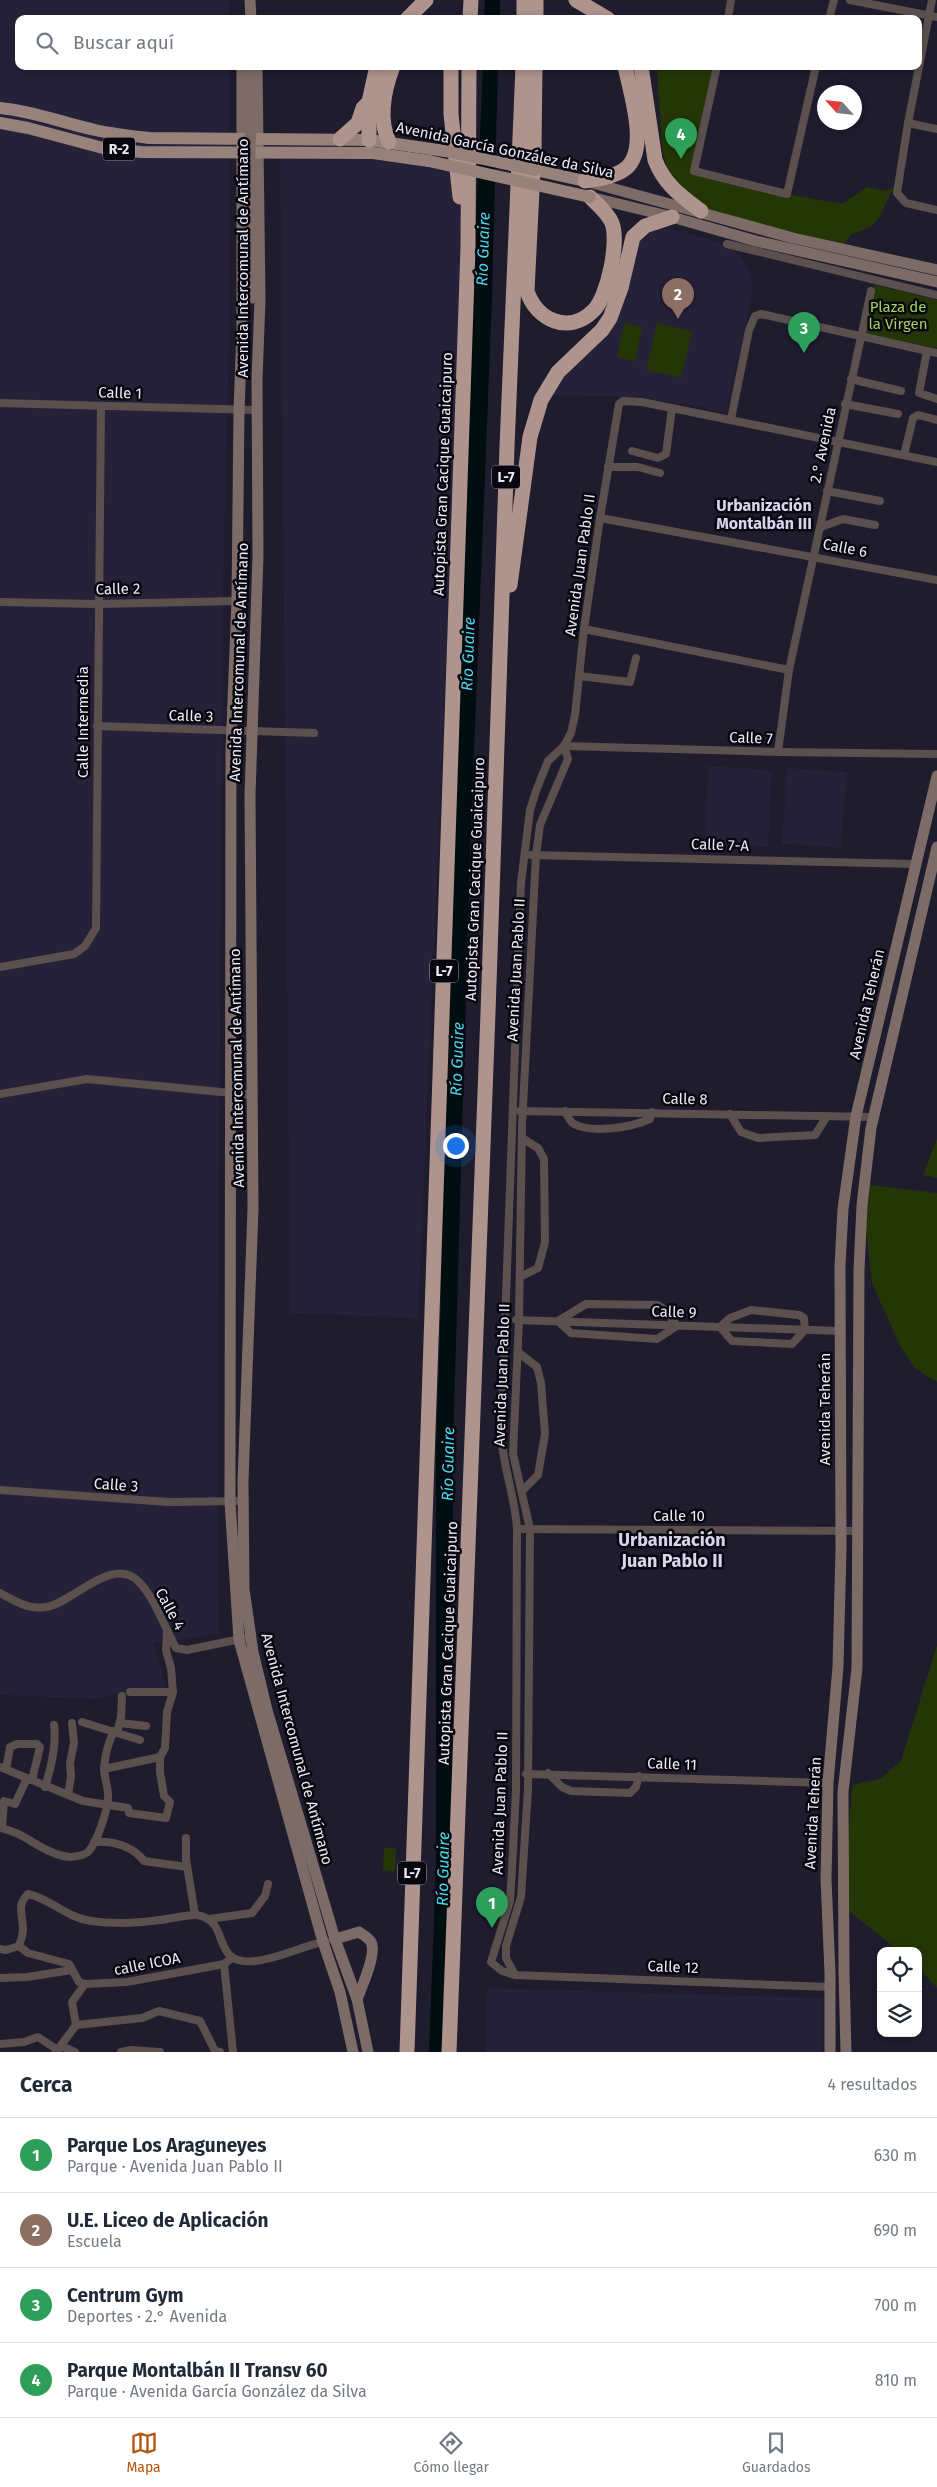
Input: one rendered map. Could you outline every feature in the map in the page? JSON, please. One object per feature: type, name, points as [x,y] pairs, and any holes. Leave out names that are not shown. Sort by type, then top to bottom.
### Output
[{"type":"highway","points":[[411,15],[426,0]]},
{"type":"highway","points":[[470,15],[471,0]]},
{"type":"highway","points":[[524,0],[524,15]]},
{"type":"highway","points":[[536,0],[536,15]]},
{"type":"highway","points":[[576,0],[601,15]]},
{"type":"highway","points":[[371,147],[369,102],[376,70]]},
{"type":"highway","points":[[389,142],[382,124],[391,70]]},
{"type":"highway","points":[[451,70],[451,114],[454,153],[468,247]]},
{"type":"highway","name":"Autopista Gran Cacique Guaicaipuro","points":[[407,2052],[468,247],[470,70]]},
{"type":"highway","name":"Autopista Gran Cacique Guaicaipuro","points":[[449,2052],[487,1043],[500,638],[523,70]]},
{"type":"highway","points":[[521,154],[526,137],[536,70]]},
{"type":"highway","points":[[536,70],[528,291],[531,302],[540,314],[551,321],[564,324],[584,318],[594,311],[601,298],[616,243],[611,221],[590,196]]},
{"type":"highway","points":[[585,181],[627,168],[636,154],[638,135],[626,70]]},
{"type":"highway","points":[[642,70],[655,160],[659,172],[678,193],[701,211]]},
{"type":"highway","points":[[340,139],[358,123],[363,108],[369,102]]},
{"type":"highway","points":[[500,638],[506,616],[530,437],[541,400],[558,372],[602,330],[610,318],[621,288],[633,238],[645,226],[672,217]]},
{"type":"main road","points":[[243,15],[244,0]]},
{"type":"main road","points":[[253,0],[253,15]]},
{"type":"main road","name":"Avenida Intercomunal de Antímano","points":[[242,70],[242,332],[239,410],[237,601],[232,731],[230,1502],[244,1639],[268,1710],[329,1941],[353,2052]]},
{"type":"main road","points":[[251,70],[249,250],[252,309],[259,331]]},
{"type":"main road","name":"Avenida Intercomunal de Antímano","points":[[244,1639],[243,1501],[247,1340],[253,1209],[250,852],[251,733],[258,556],[259,138],[257,70]]},
{"type":"main road","name":"Avenida García González da Silva","points":[[0,108],[24,110],[96,130],[124,135],[150,138],[340,139],[371,147],[585,181],[701,211],[793,238],[937,270]]},
{"type":"main road","name":"Avenida García González da Silva","points":[[0,123],[28,128],[103,148],[141,152],[242,153],[371,147],[389,142],[430,155],[672,217],[756,242],[937,282]]},
{"type":"main road","points":[[242,332],[249,250]]},
{"type":"main road","name":"Avenida Teherán","points":[[830,2052],[830,1987],[826,1879],[828,1783],[838,1667],[841,1531],[840,1331],[843,1209],[856,1116],[937,776]]},
{"type":"main road","name":"Avenida Teherán","points":[[846,2052],[843,1792],[857,1668],[862,1204],[873,1117],[937,847]]},
{"type":"main road","points":[[329,1941],[358,1932],[368,1937],[372,1942],[373,1953],[357,1999]]},
{"type":"main road","name":"Avenida Intercomunal de Antímano","points":[[329,1941],[357,1999],[368,2052]]},
{"type":"street","points":[[729,15],[731,0]]},
{"type":"street","points":[[830,15],[834,0]]},
{"type":"street","points":[[850,0],[933,16]]},
{"type":"street","points":[[922,63],[933,16],[932,0]]},
{"type":"street","points":[[717,70],[694,171],[787,194],[815,70]]},
{"type":"street","points":[[920,70],[908,123],[897,193],[906,203],[937,210]]},
{"type":"street","points":[[908,123],[937,129]]},
{"type":"street","points":[[727,244],[937,295]]},
{"type":"street","name":"2.° Avenida","points":[[778,752],[789,670],[815,556],[845,404],[871,291]]},
{"type":"street","points":[[731,419],[749,330],[755,316],[761,314],[937,353]]},
{"type":"street","points":[[927,351],[919,394],[937,399]]},
{"type":"street","points":[[851,379],[901,391]]},
{"type":"street","name":"Avenida Juan Pablo II","points":[[514,1975],[502,1971],[491,1962],[510,1901],[516,1773],[517,1529],[513,1494],[502,1455],[500,1434],[506,1319],[521,883],[530,810],[536,791],[548,761],[564,746],[571,733],[576,715],[584,630],[617,409],[623,402],[672,408]]},
{"type":"street","name":"Calle 1","points":[[0,403],[258,410]]},
{"type":"street","points":[[845,404],[898,414]]},
{"type":"street","name":"Calle Intermedia","points":[[0,967],[74,954],[85,946],[96,928],[101,406]]},
{"type":"street","points":[[632,451],[658,458],[666,454],[672,408],[937,462]]},
{"type":"street","points":[[904,455],[913,418],[918,415],[937,420]]},
{"type":"street","points":[[608,467],[638,467],[660,473]]},
{"type":"street","points":[[828,491],[880,501]]},
{"type":"street","name":"Calle 6","points":[[600,518],[815,556],[937,580]]},
{"type":"street","points":[[820,527],[843,519],[874,525]]},
{"type":"street","name":"Calle 2","points":[[0,602],[98,604],[237,601]]},
{"type":"street","points":[[584,630],[789,670]]},
{"type":"street","points":[[579,676],[630,682],[636,658]]},
{"type":"street","name":"Calle 3","points":[[97,726],[251,733],[314,733]]},
{"type":"street","name":"Avenida Juan Pablo II","points":[[514,1975],[506,1958],[506,1946],[521,1897],[529,1774],[530,1529],[513,1454],[519,1320],[523,1111],[536,855],[540,825],[568,759],[564,746]]},
{"type":"street","name":"Calle 7","points":[[564,746],[937,754]]},
{"type":"street","name":"Calle 7-A","points":[[524,854],[915,864]]},
{"type":"street","points":[[0,1094],[87,1079],[252,1095]]},
{"type":"street","name":"Calle 8","points":[[513,1111],[873,1117]]},
{"type":"street","points":[[565,1111],[570,1120],[575,1124],[597,1128],[636,1125],[650,1119],[652,1112]]},
{"type":"street","points":[[730,1114],[741,1132],[758,1138],[815,1135],[827,1116]]},
{"type":"street","points":[[520,1277],[538,1268],[545,1242],[544,1159],[538,1148],[522,1138]]},
{"type":"street","points":[[586,1304],[658,1306],[664,1309],[677,1326],[657,1339],[650,1339],[571,1333],[558,1321],[577,1307],[586,1304]]},
{"type":"street","points":[[751,1310],[799,1315],[804,1318],[805,1330],[792,1344],[732,1341],[720,1328],[730,1318],[751,1310]]},
{"type":"street","name":"Calle 9","points":[[506,1319],[840,1331]]},
{"type":"street","points":[[518,1352],[537,1367],[541,1383],[545,1434],[538,1475],[522,1491]]},
{"type":"street","name":"Calle 3","points":[[0,1490],[168,1502],[243,1501]]},
{"type":"street","name":"Calle 10","points":[[517,1529],[858,1531]]},
{"type":"street","name":"Calle 4","points":[[0,1593],[21,1605],[46,1608],[59,1604],[84,1586],[112,1574],[129,1576],[138,1580],[145,1590],[176,1648],[187,1650],[244,1639]]},
{"type":"street","points":[[167,1632],[166,1650],[171,1668],[173,1692],[167,1712],[165,1748],[160,1757],[164,1796],[170,1802],[166,1818],[128,1813],[128,1808],[107,1805],[83,1801],[45,1787],[30,1779],[3,1768],[10,1747],[17,1744],[37,1744],[40,1748],[30,1779],[15,1804],[4,1801],[1,1828],[13,1830],[56,1854],[71,1857],[87,1853],[94,1842],[107,1805],[108,1794],[104,1769],[110,1740],[120,1723],[126,1694],[173,1692]]},
{"type":"street","points":[[82,1722],[140,1740]]},
{"type":"street","points":[[68,1795],[71,1776],[70,1763],[74,1743],[72,1723]]},
{"type":"street","points":[[120,1723],[146,1726]]},
{"type":"street","points":[[45,1787],[51,1767],[56,1736],[54,1725]]},
{"type":"street","points":[[104,1769],[160,1757]]},
{"type":"street","name":"Calle 11","points":[[516,1773],[828,1783]]},
{"type":"street","points":[[548,1774],[562,1787],[571,1791],[630,1793],[636,1787],[639,1776]]},
{"type":"street","points":[[186,1838],[187,1867],[195,1915]]},
{"type":"street","points":[[94,1842],[124,1845],[139,1854],[144,1861],[187,1867]]},
{"type":"street","points":[[19,1946],[23,1928],[20,1912],[21,1901],[28,1894],[38,1896],[63,1913],[92,1921],[152,1922],[195,1915],[209,1919],[252,1913],[265,1896],[268,1884]]},
{"type":"street","points":[[209,1919],[218,1928],[224,1950],[232,1958],[256,1961],[329,1941]]},
{"type":"street","points":[[0,1949],[6,1950],[19,1946]]},
{"type":"street","points":[[19,1946],[28,1953],[64,1961],[72,1970],[78,1982],[85,1984],[72,2002],[76,2025],[59,2049]]},
{"type":"street","name":"calle ICOA","points":[[85,1984],[107,1985],[127,1982],[224,1964],[232,1958]]},
{"type":"street","points":[[224,1964],[233,2052]]},
{"type":"street","points":[[0,1978],[27,1977],[72,1970]]},
{"type":"street","name":"Calle 12","points":[[514,1975],[830,1987]]},
{"type":"street","points":[[76,2025],[142,2018],[160,2011],[174,2013],[200,2021],[216,2052]]},
{"type":"street","points":[[0,2044],[24,2042],[38,2038],[59,2049],[75,2052]]},
{"type":"street","points":[[122,2052],[130,2050],[160,2052]]},
{"type":"shaded area","points":[[0,0],[229,0],[229,15],[15,15],[15,70],[229,70],[229,341],[223,589],[217,1513],[219,1633],[181,1640],[154,1642],[166,1688],[147,1688],[96,1699],[0,1695]]},
{"type":"shaded area","points":[[364,153],[453,165],[458,180],[464,247],[418,1318],[290,1313],[280,155]]},
{"type":"shaded area","points":[[659,228],[671,229],[727,244],[740,256],[750,273],[753,283],[750,305],[726,412],[643,397],[543,395],[602,330],[632,240]]},
{"type":"shaded area","points":[[708,766],[772,770],[768,847],[704,844]]},
{"type":"shaded area","points":[[787,768],[847,772],[841,848],[782,844]]},
{"type":"shaded area","points":[[487,1988],[823,1998],[822,2052],[486,2052]]},
{"type":"green space","points":[[657,70],[716,70],[694,171],[787,194],[842,204],[867,187],[886,191],[897,185],[877,221],[871,226],[852,234],[844,244],[701,211],[668,170],[662,149]]},
{"type":"green space","name":"Plaza de la Virgen","points":[[875,285],[937,300],[937,348],[865,334]]},
{"type":"green space","points":[[624,323],[642,327],[635,361],[617,357]]},
{"type":"green space","points":[[657,323],[692,331],[681,378],[646,370]]},
{"type":"green space","points":[[937,1138],[937,1178],[923,1175]]},
{"type":"green space","points":[[861,1184],[937,1193],[937,1382],[916,1369],[900,1346],[872,1283]]},
{"type":"green space","points":[[937,1645],[937,1988],[922,1971],[922,1947],[894,1947],[849,1911],[847,1854],[852,1785],[880,1779],[901,1761]]},
{"type":"green space","points":[[384,1847],[396,1849],[395,1872],[383,1870]]},
{"type":"water","points":[[485,0],[500,0],[500,15],[484,15]]},
{"type":"water","name":"Río Guaire","points":[[483,70],[498,70],[492,298],[470,852],[453,1448],[452,1874],[444,2052],[429,2052],[436,1867],[436,1453],[442,1190],[470,357]]},
{"type":"place","name":"Parque Montalbán II Transv 60","points":[[681,159]]},
{"type":"place","name":"U.E. Liceo de Aplicación","points":[[678,319]]},
{"type":"place","name":"Centrum Gym","points":[[804,353]]},
{"type":"place","name":"Parque Los Araguneyes","points":[[492,1928]]},
{"type":"district","name":"Urbanización Montalbán III","points":[[764,514]]},
{"type":"district","name":"Urbanización Juan Pablo II","points":[[672,1550]]}]
